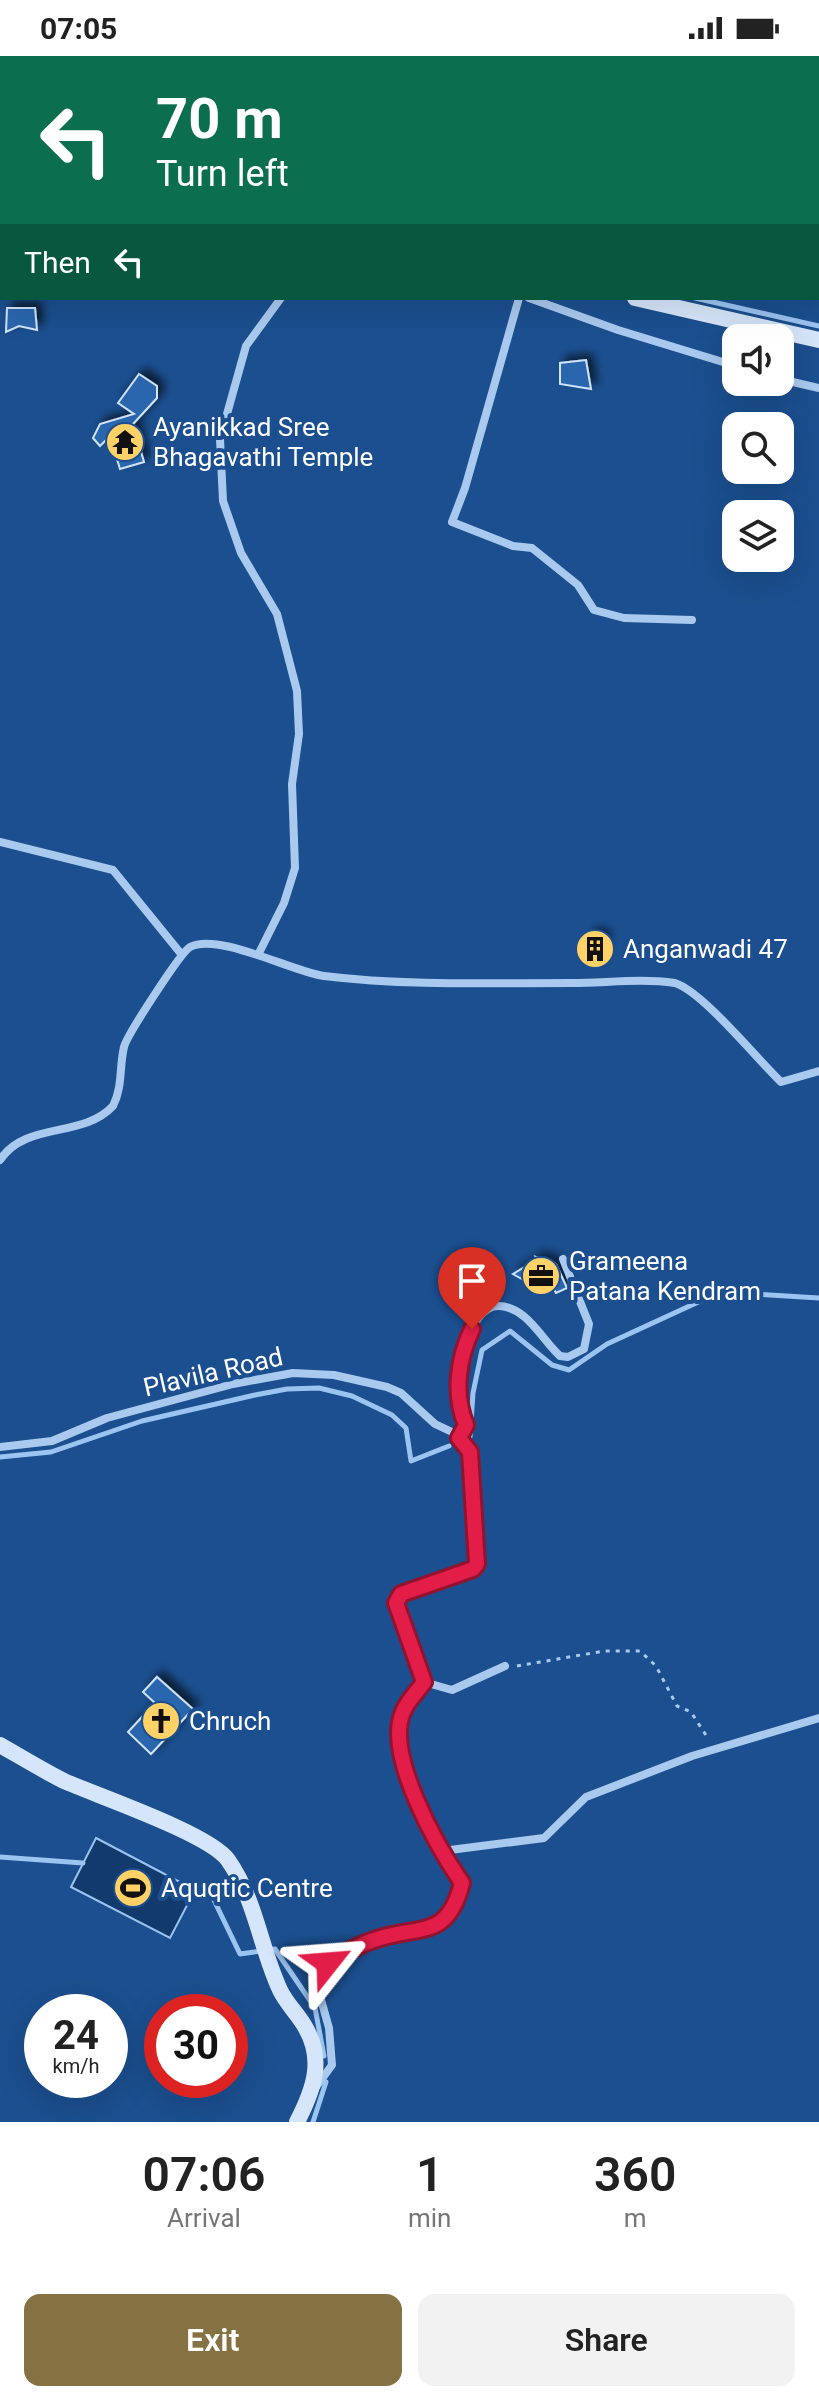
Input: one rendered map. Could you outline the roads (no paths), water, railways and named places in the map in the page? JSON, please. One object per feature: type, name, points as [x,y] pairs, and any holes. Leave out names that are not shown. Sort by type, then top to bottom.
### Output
[{"type":"main road","points":[[644,300],[819,340]]},
{"type":"main road","points":[[0,1745],[63,1780],[174,1826],[225,1856],[244,1885],[282,1995],[306,2027],[318,2065],[314,2091],[297,2122]]},
{"type":"street","points":[[258,955],[284,903],[295,868],[292,784],[299,734],[297,691],[277,614],[241,553],[223,501],[220,439],[246,346],[280,300]]},
{"type":"street","points":[[518,300],[465,488],[452,522],[513,546],[532,548],[578,585],[594,610],[624,618],[692,620]]},
{"type":"street","points":[[535,300],[722,362]]},
{"type":"street","points":[[794,382],[819,388]]},
{"type":"street","points":[[0,842],[113,870],[182,955]]},
{"type":"street","points":[[0,1160],[28,1137],[80,1125],[113,1106],[121,1084],[122,1054],[130,1030],[182,955],[190,947],[204,944],[258,955],[320,976],[398,982],[675,983],[685,986],[711,1010],[781,1082],[819,1071]]},
{"type":"street","points":[[424,1682],[398,1617],[396,1598],[428,1583],[473,1569],[477,1564],[470,1452],[459,1438],[466,1425],[458,1402],[461,1361],[472,1329],[484,1311],[500,1306],[519,1313],[560,1356],[568,1357],[584,1349],[589,1324],[563,1259]]},
{"type":"street","name":"Plavila Road","points":[[0,1447],[52,1441],[107,1418],[199,1392],[293,1373],[334,1375],[401,1393],[435,1424],[459,1438]]},
{"type":"street","points":[[424,1682],[452,1690],[505,1666]]},
{"type":"street","points":[[314,2091],[332,2065],[329,2028],[316,1982],[328,1963],[354,1948],[442,1922],[456,1908],[462,1883],[418,1811],[399,1733],[402,1712],[424,1682]]},
{"type":"street","points":[[447,1861],[450,1850],[461,1847],[528,1843],[544,1838],[586,1797],[716,1749],[819,1718]]},
{"type":"water","name":"Aquqtic Centre","points":[[96,1838],[195,1890],[170,1938],[71,1887]]},
{"type":"waterway","points":[[704,300],[819,326]]},
{"type":"waterway","points":[[470,1437],[473,1393],[482,1350],[510,1331],[552,1365],[569,1370],[607,1344],[720,1292],[819,1298]]},
{"type":"waterway","points":[[0,1457],[51,1452],[142,1421],[255,1395],[287,1389],[319,1388],[352,1396],[392,1415],[406,1428],[411,1461],[449,1446]]},
{"type":"waterway","points":[[0,1857],[83,1863]]},
{"type":"waterway","points":[[190,1888],[211,1894],[240,1954],[275,1949],[315,2008],[324,2056]]},
{"type":"waterway","points":[[313,2122],[326,2082]]},
{"type":"place","name":"Ayanikkad Sree Bhagavathi Temple","points":[[125,442]]},
{"type":"place","name":"Anganwadi 47","points":[[595,949]]},
{"type":"place","name":"Grameena Patana Kendram","points":[[541,1276]]},
{"type":"place","name":"Chruch","points":[[161,1721]]},
{"type":"place","name":"Aquqtic Centre","points":[[133,1888]]}]
